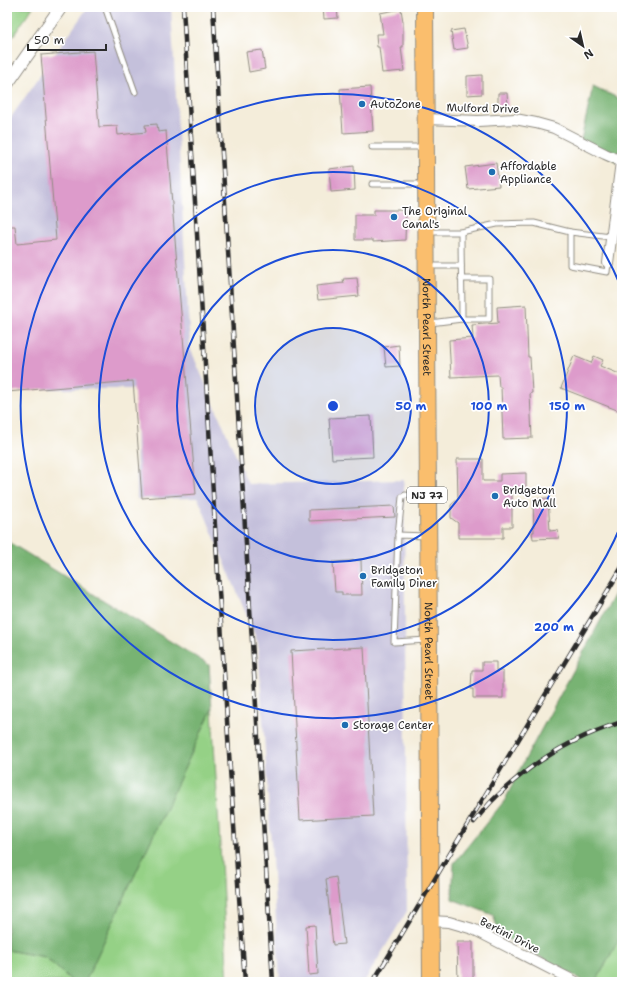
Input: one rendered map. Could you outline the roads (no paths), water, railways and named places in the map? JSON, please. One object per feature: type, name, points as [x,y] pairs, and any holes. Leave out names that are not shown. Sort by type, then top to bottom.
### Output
[{"type":"main road","name":"North Pearl Street","points":[[425,7],[431,982]]},
{"type":"street","points":[[7,84],[61,7]]},
{"type":"street","name":"Mulford Drive","points":[[426,119],[478,121],[515,119],[536,123],[554,128],[605,154],[622,157],[608,263]]},
{"type":"street","name":"Bertini Drive","points":[[430,921],[461,924],[473,929],[576,982]]},
{"type":"lane","points":[[105,7],[135,92]]},
{"type":"lane","points":[[372,147],[426,147]]},
{"type":"lane","points":[[372,184],[426,184]]},
{"type":"lane","points":[[426,232],[461,232],[497,224],[534,223],[570,232],[611,237]]},
{"type":"lane","points":[[461,232],[462,319]]},
{"type":"lane","points":[[570,232],[570,265],[607,272],[608,263]]},
{"type":"lane","points":[[426,266],[461,266]]},
{"type":"lane","points":[[427,323],[462,319],[489,319],[489,279],[461,279]]},
{"type":"lane","points":[[427,497],[405,495],[402,497],[398,536],[394,642],[428,640]]},
{"type":"lane","points":[[398,536],[428,536]]},
{"type":"railway","points":[[183,7],[230,769],[245,982]]},
{"type":"railway","points":[[213,7],[273,982]]},
{"type":"railway","points":[[373,982],[622,567]]},
{"type":"railway","points":[[474,822],[487,806],[510,784],[539,762],[554,752],[587,735],[622,722]]},
{"type":"place","name":"AutoZone","points":[[362,104]]},
{"type":"place","name":"Affordable Appliance","points":[[492,172]]},
{"type":"place","name":"The Original Canal's","points":[[394,217]]},
{"type":"place","name":"Bridgeton Auto Mall","points":[[495,496]]},
{"type":"place","name":"Bridgeton Family Diner","points":[[363,576]]},
{"type":"place","name":"Storage Center","points":[[345,725]]}]
